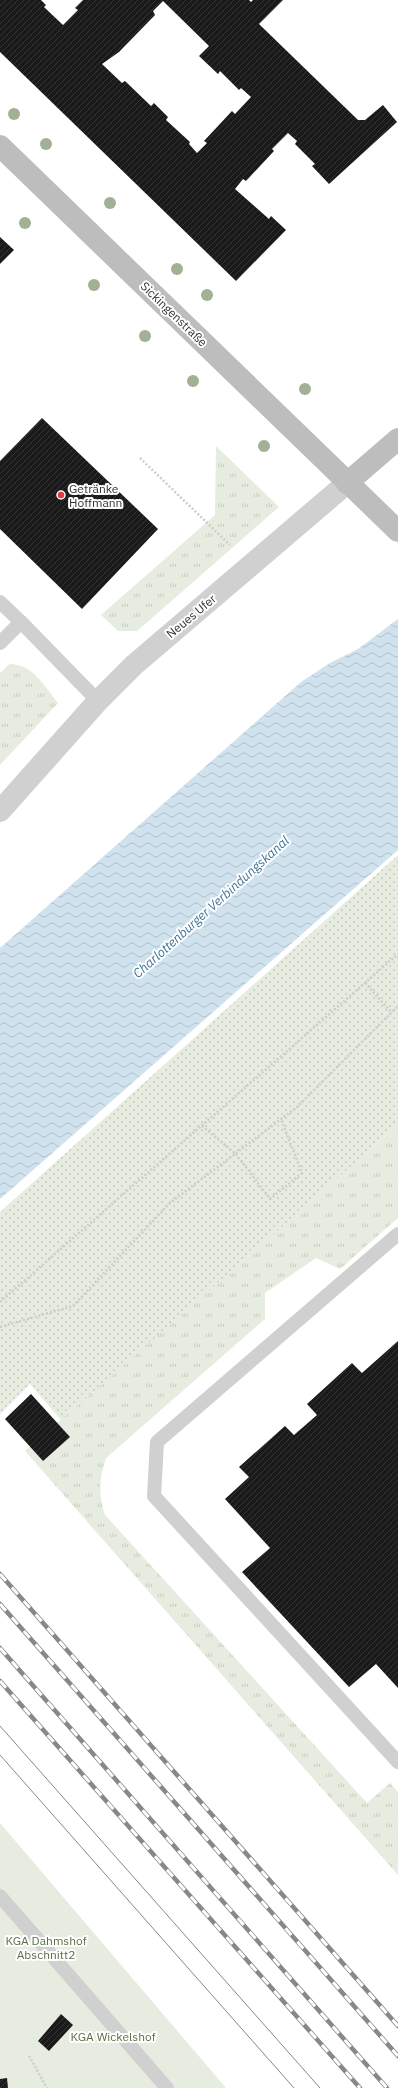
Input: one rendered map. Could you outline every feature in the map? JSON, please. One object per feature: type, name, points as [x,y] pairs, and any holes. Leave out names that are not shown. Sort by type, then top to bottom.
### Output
[{"type":"main road","name":"Sickingenstraße","points":[[0,146],[347,483],[398,530]]},
{"type":"main road","name":"Neues Ufer","points":[[347,483],[398,439]]},
{"type":"street","name":"Neues Ufer","points":[[0,811],[98,701],[134,665],[347,483]]},
{"type":"lane","points":[[0,602],[98,701]]},
{"type":"lane","points":[[0,643],[21,622]]},
{"type":"lane","points":[[398,1234],[157,1442],[154,1496],[398,1762]]},
{"type":"lane","points":[[0,1896],[167,2088]]},
{"type":"path","points":[[140,458],[251,565]]},
{"type":"path","points":[[0,1302],[398,954]]},
{"type":"path","points":[[365,983],[392,1013]]},
{"type":"path","points":[[0,1327],[74,1306],[170,1203],[297,1107],[398,1006]]},
{"type":"path","points":[[202,1126],[236,1154],[259,1186],[270,1198],[302,1173],[281,1120]]},
{"type":"path","points":[[29,2056],[47,2088]]},
{"type":"green space","points":[[216,446],[279,507],[137,631],[118,631],[101,615],[215,515]]},
{"type":"green space","points":[[10,664],[18,665],[32,672],[58,703],[0,765],[0,673]]},
{"type":"green space","points":[[398,855],[398,1125],[61,1420],[30,1384],[0,1414],[0,1212]]},
{"type":"green space","points":[[398,1125],[398,1218],[340,1269],[316,1258],[265,1293],[265,1319],[106,1458],[102,1473],[100,1493],[105,1515],[367,1803],[390,1783],[398,1792],[398,1875],[25,1451]]},
{"type":"green space","name":"KGA Wickelshof","points":[[0,1823],[226,2088],[0,2088]]},
{"type":"water","name":"Charlottenburger Verbindungskanal","points":[[398,619],[398,850],[0,1199],[0,948],[301,682],[330,663],[358,649]]},
{"type":"building","points":[[0,0],[41,0],[46,5],[44,7],[63,25],[78,10],[75,8],[83,0],[249,0],[251,2],[253,0],[283,0],[259,24],[358,120],[365,120],[383,105],[397,122],[329,184],[312,166],[315,164],[295,144],[297,141],[288,133],[272,149],[274,151],[246,181],[243,179],[235,189],[269,219],[271,216],[286,230],[236,281],[0,52]],"holes":[[[163,1],[209,46],[199,56],[218,74],[220,71],[239,90],[241,88],[251,97],[235,114],[232,111],[204,141],[207,143],[197,153],[189,144],[190,142],[166,120],[168,117],[154,103],[151,106],[125,81],[122,83],[102,64],[119,52],[155,15],[153,11]]]},
{"type":"building","points":[[0,237],[14,250],[0,264]]},
{"type":"building","name":"Getränke Hoffmann","points":[[42,418],[158,529],[82,609],[0,529],[0,461]]},
{"type":"building","points":[[398,1341],[398,1688],[376,1664],[349,1687],[242,1572],[270,1548],[225,1499],[249,1477],[239,1467],[285,1426],[294,1435],[317,1415],[307,1404],[352,1363],[362,1373]]},
{"type":"building","points":[[31,1394],[70,1437],[43,1461],[5,1419]]},
{"type":"building","points":[[61,2014],[73,2025],[49,2051],[38,2041]]},
{"type":"building","points":[[7,2078],[8,2088],[0,2088],[0,2079]]},
{"type":"tram line","points":[[0,1726],[320,2088]]},
{"type":"tram line","points":[[0,1755],[294,2088]]},
{"type":"railway","points":[[0,1574],[398,2026]]},
{"type":"railway","points":[[0,1604],[398,2056]]},
{"type":"railway","points":[[0,1648],[387,2088]]},
{"type":"railway","points":[[0,1681],[360,2088]]},
{"type":"place","name":"Getränke Hoffmann","points":[[61,495]]},
{"type":"park label","name":"KGA Dahmshof Abschnitt2","points":[[46,1947]]}]
